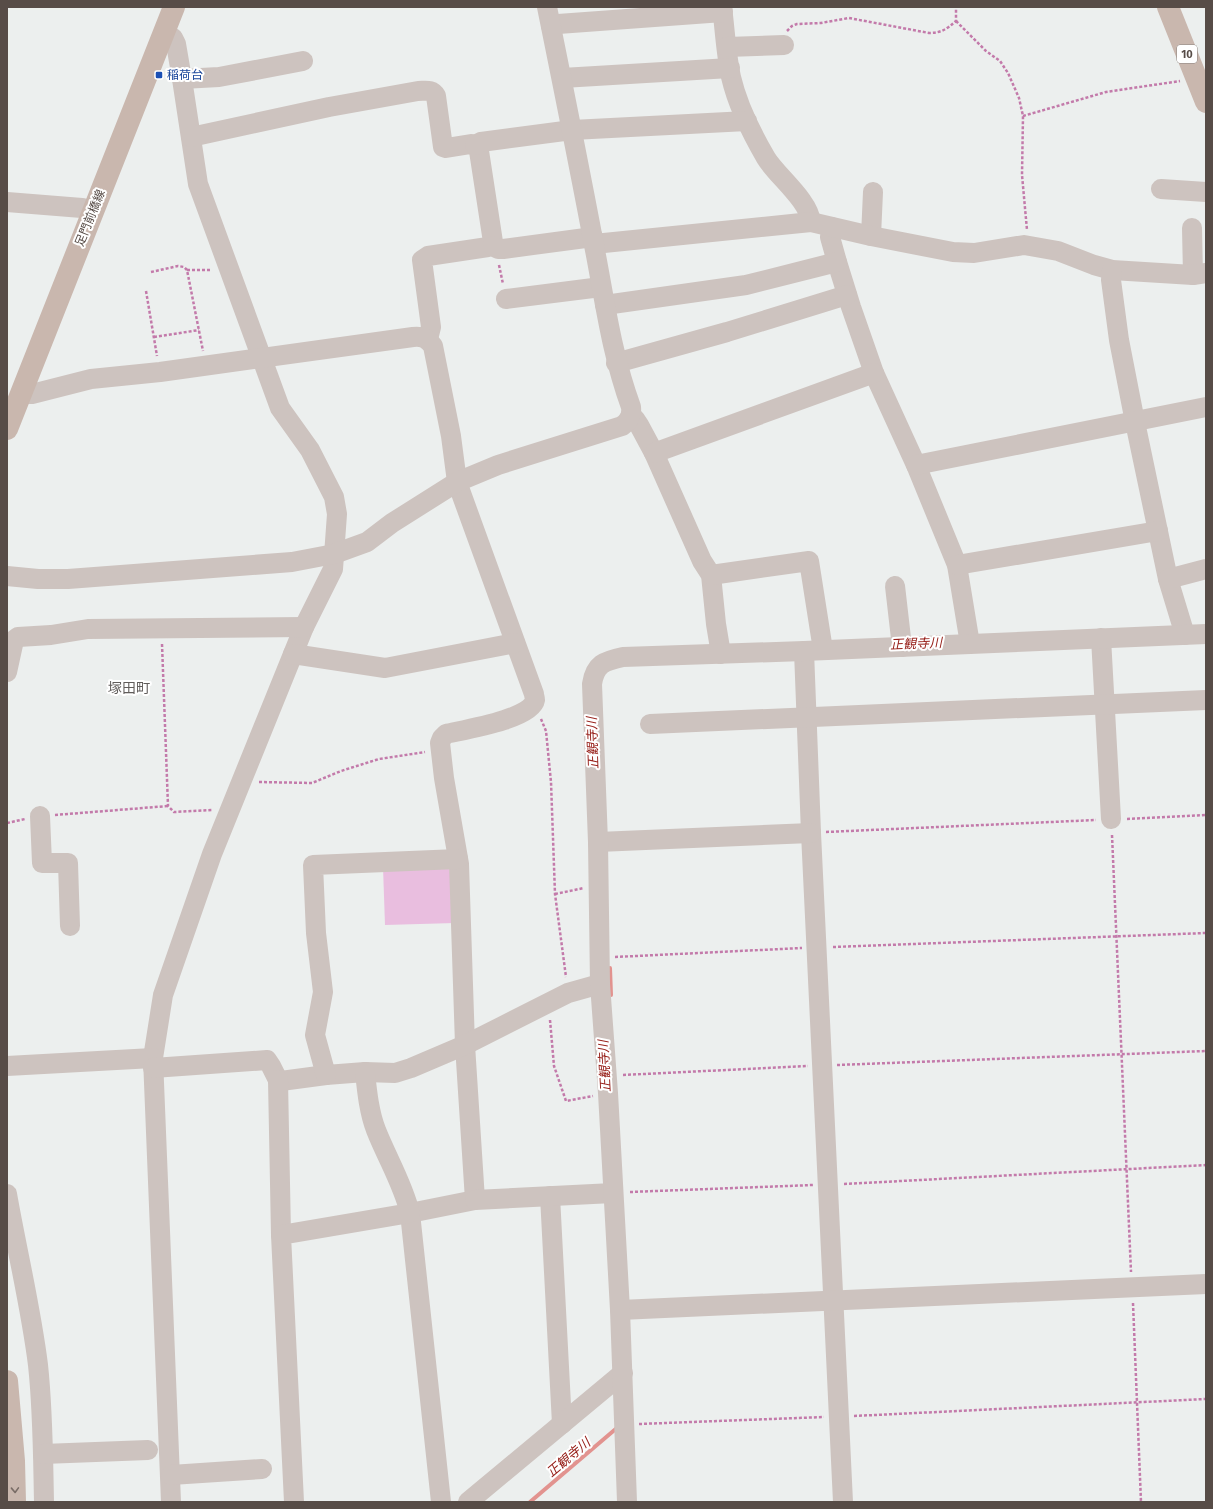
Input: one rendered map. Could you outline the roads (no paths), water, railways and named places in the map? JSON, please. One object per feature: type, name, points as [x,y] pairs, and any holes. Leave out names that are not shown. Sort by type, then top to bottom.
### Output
[{"type":"main road","name":"足門前橋線","points":[[7,429],[22,394],[92,210],[165,33],[174,7]]},
{"type":"main road","name":"10","points":[[1168,7],[1201,75],[1206,102]]},
{"type":"main road","points":[[7,1382],[14,1461],[15,1502]]},
{"type":"street","points":[[549,16],[558,24],[723,9],[731,77],[747,121],[767,159],[787,181],[808,211],[811,222]]},
{"type":"street","points":[[7,576],[38,580],[68,579],[292,562],[334,554],[367,542],[392,523],[457,482],[498,465],[622,426],[627,422],[632,412],[616,363],[549,16]]},
{"type":"street","points":[[165,33],[173,38],[176,44],[198,184],[280,408],[310,450],[334,497],[338,514],[333,569],[304,626],[228,810],[163,995],[153,1063],[171,1502]]},
{"type":"street","points":[[727,47],[784,45]]},
{"type":"street","points":[[182,79],[219,77],[303,61]]},
{"type":"street","points":[[562,78],[730,68]]},
{"type":"street","points":[[191,137],[329,107],[418,91],[434,92],[436,96],[443,147],[471,144],[475,145],[481,142],[572,130],[741,123],[747,121]]},
{"type":"street","points":[[475,145],[479,151],[493,246]]},
{"type":"street","points":[[1161,189],[1206,192]]},
{"type":"street","points":[[871,236],[873,192]]},
{"type":"street","points":[[7,202],[92,210]]},
{"type":"street","points":[[428,339],[432,327],[422,260],[428,256],[493,246],[498,249],[503,249],[811,222],[871,236],[953,252],[974,253],[1024,245],[1058,251],[1094,265],[1112,270],[1200,274],[1192,228]]},
{"type":"street","points":[[832,227],[830,238],[849,301],[874,373],[916,466],[957,564],[970,644]]},
{"type":"street","points":[[506,300],[603,296],[746,285],[837,262]]},
{"type":"street","points":[[1112,270],[1111,280],[1119,340],[1134,422],[1168,579],[1185,635]]},
{"type":"street","points":[[775,326],[849,301]]},
{"type":"street","points":[[616,363],[727,332],[849,301]]},
{"type":"street","points":[[22,394],[32,394],[91,379],[160,372],[413,337],[423,337],[428,339],[433,346],[451,436],[457,482],[516,643],[535,700],[532,706],[526,711],[503,721],[446,734],[440,743],[444,778],[458,859],[465,1045],[475,1200]]},
{"type":"street","points":[[654,453],[874,373]]},
{"type":"street","points":[[916,466],[1206,407]]},
{"type":"street","points":[[630,417],[635,419],[654,453],[702,561],[711,575],[721,654]]},
{"type":"street","points":[[957,564],[1158,531]]},
{"type":"street","points":[[711,575],[809,561],[814,651],[807,718],[811,833],[843,1502]]},
{"type":"street","points":[[1168,579],[1206,569]]},
{"type":"street","points":[[895,586],[902,647]]},
{"type":"street","points":[[7,672],[10,642],[18,637],[51,635],[88,629],[304,626]]},
{"type":"street","points":[[627,1502],[623,1373],[614,1192],[600,984],[598,842],[592,684],[594,674],[599,666],[608,660],[623,657],[814,651],[1206,634]]},
{"type":"street","points":[[1101,638],[1111,819]]},
{"type":"street","points":[[293,654],[385,668],[516,643]]},
{"type":"street","points":[[650,724],[1206,700]]},
{"type":"street","points":[[40,816],[42,863],[68,863],[70,926]]},
{"type":"street","points":[[598,842],[811,833]]},
{"type":"street","points":[[326,1075],[315,1035],[323,992],[316,933],[313,865],[458,859]]},
{"type":"street","points":[[278,1080],[281,1081],[365,1072],[395,1073],[411,1068],[465,1045],[568,994],[600,984]]},
{"type":"street","points":[[7,1066],[266,1060],[271,1066],[278,1080],[281,1235],[294,1502]]},
{"type":"street","points":[[365,1072],[367,1094],[376,1128],[390,1162],[406,1194],[410,1213],[441,1502]]},
{"type":"street","points":[[281,1235],[410,1213],[475,1200],[614,1192]]},
{"type":"street","points":[[7,1194],[32,1322],[43,1414],[44,1502]]},
{"type":"street","points":[[550,1196],[562,1424]]},
{"type":"street","points":[[620,1310],[1206,1284]]},
{"type":"street","points":[[468,1502],[623,1373]]},
{"type":"street","points":[[43,1454],[148,1450]]},
{"type":"street","points":[[170,1475],[262,1469]]},
{"type":"waterway","name":"正観寺川","points":[[610,968],[611,995]]},
{"type":"waterway","name":"正観寺川","points":[[530,1502],[618,1427]]},
{"type":"place","name":"稲荷台","points":[[159,75]]},
{"type":"district","name":"塚田町","points":[[129,688]]}]
